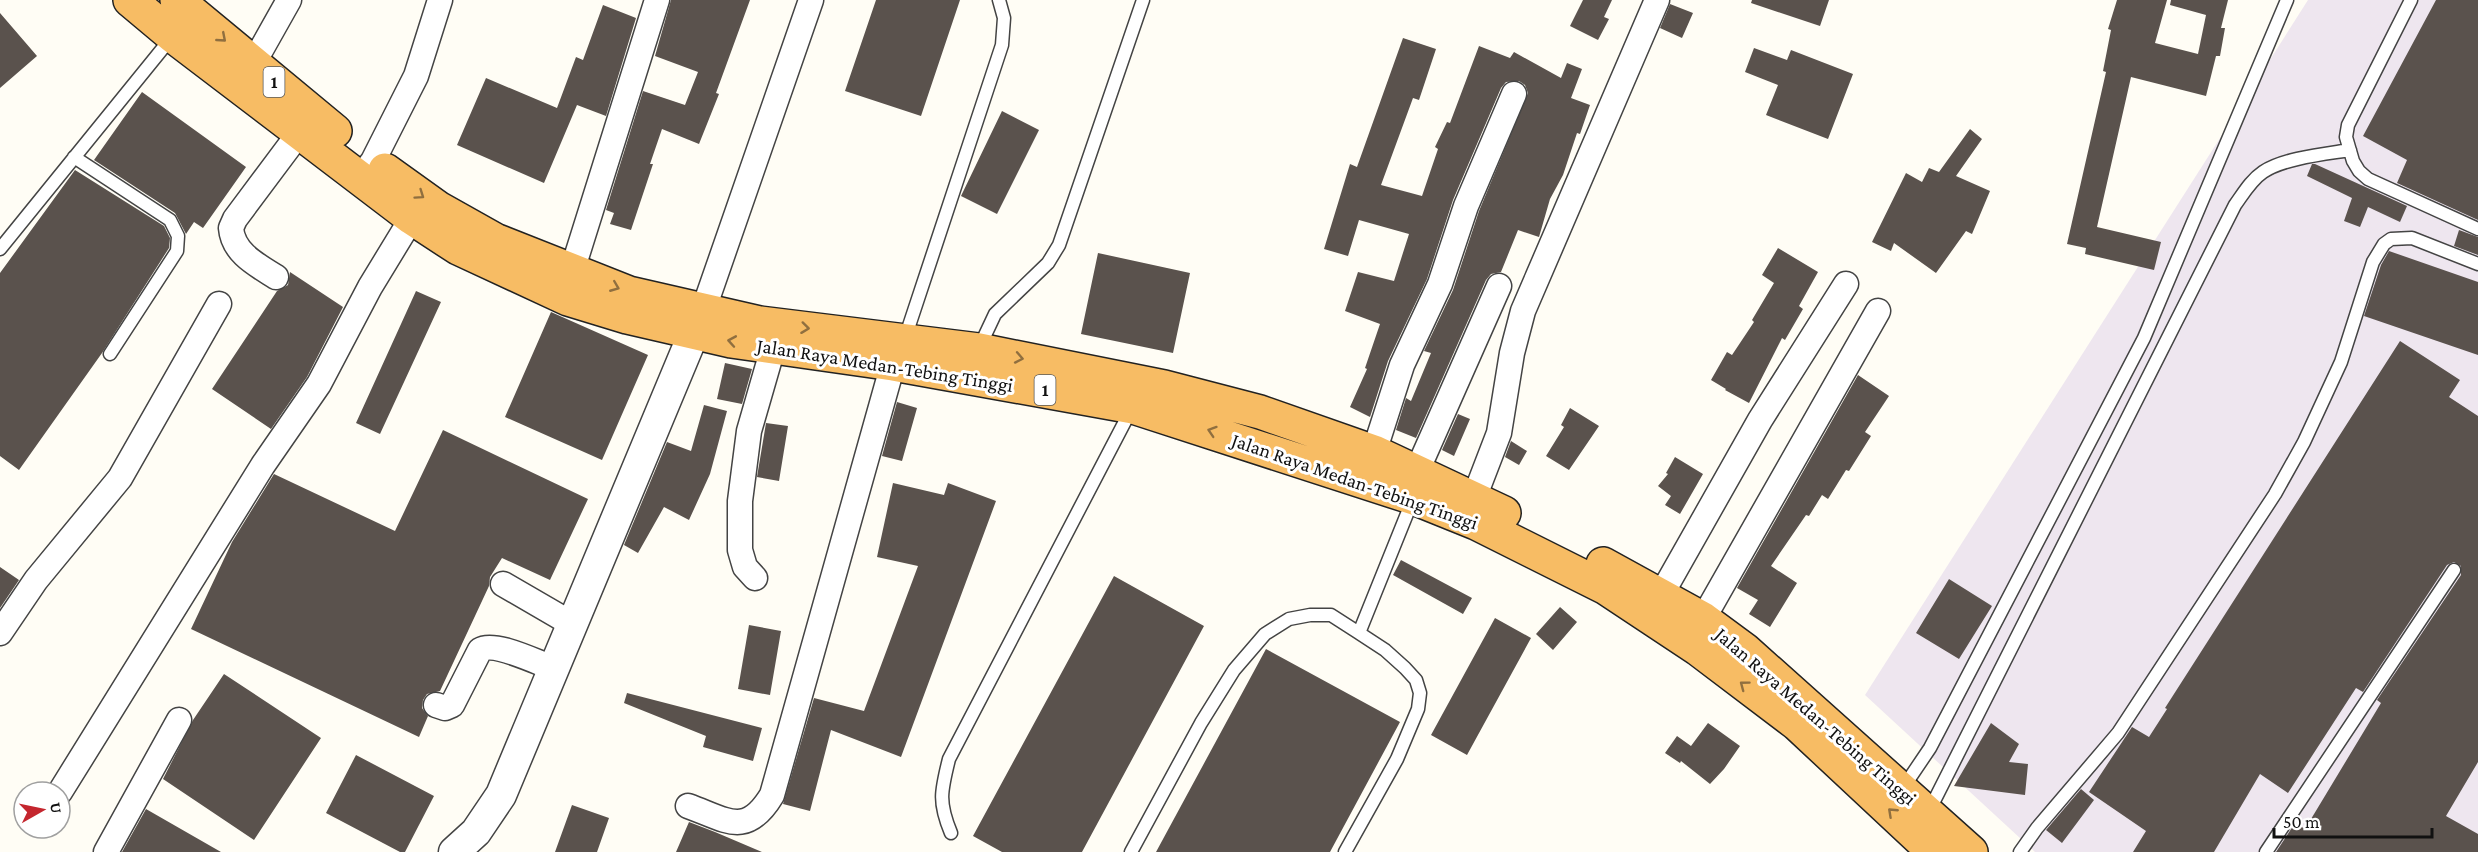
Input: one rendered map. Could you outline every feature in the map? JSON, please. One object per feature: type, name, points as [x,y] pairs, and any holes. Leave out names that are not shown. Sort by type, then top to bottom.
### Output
[{"type":"highway","name":"Jalan Raya Medan-Tebing Tinggi","points":[[130,0],[173,36],[300,132],[367,170],[495,240],[698,322],[772,348],[899,352],[979,350],[1164,387],[1260,412],[1374,452],[1415,485],[1476,523],[1606,588],[1698,650],[1797,724],[1934,852]]},
{"type":"highway","name":"Jalan Raya Medan-Tebing Tinggi","points":[[177,0],[253,64],[367,170],[412,218],[458,248],[568,299],[627,317],[760,323],[899,352],[1133,407],[1415,485],[1474,498],[1703,619],[1753,657],[1971,852]]},
{"type":"street","points":[[253,64],[289,0]]},
{"type":"street","points":[[367,170],[416,76],[440,0]]},
{"type":"street","points":[[573,271],[657,0]]},
{"type":"street","points":[[453,852],[476,832],[501,795],[698,322],[811,0]]},
{"type":"street","points":[[1474,498],[1499,433],[1512,353],[1523,311],[1657,0]]},
{"type":"street","points":[[1374,452],[1402,365],[1440,284],[1466,206],[1514,94]]},
{"type":"street","points":[[276,277],[248,259],[236,246],[231,228],[235,219],[300,132]]},
{"type":"street","points":[[67,780],[263,465],[319,384],[370,287],[412,218]]},
{"type":"street","points":[[1661,595],[1760,420],[1846,284]]},
{"type":"street","points":[[1415,485],[1499,286]]},
{"type":"street","points":[[0,633],[36,580],[120,478],[219,304]]},
{"type":"street","points":[[1703,619],[1878,312]]},
{"type":"street","points":[[755,578],[746,567],[740,550],[740,501],[749,431],[772,348]]},
{"type":"street","points":[[688,806],[734,823],[752,820],[763,810],[772,795],[899,352]]},
{"type":"street","points":[[503,584],[572,624]]},
{"type":"street","points":[[436,705],[446,708],[452,705],[480,651],[485,647],[495,648],[553,669]]},
{"type":"street","points":[[106,852],[179,720]]},
{"type":"lane","points":[[899,352],[1002,45],[1004,18],[999,0]]},
{"type":"lane","points":[[979,350],[995,314],[1048,263],[1059,245],[1143,0]]},
{"type":"lane","points":[[1903,789],[1930,748],[2144,338],[2287,0]]},
{"type":"lane","points":[[2412,0],[2352,113],[2346,137],[2359,171],[2368,178],[2478,229]]},
{"type":"lane","points":[[0,249],[173,36]]},
{"type":"lane","points":[[1928,813],[2235,205],[2263,172],[2286,163],[2350,150]]},
{"type":"lane","points":[[74,157],[170,220],[178,236],[177,251],[110,354]]},
{"type":"lane","points":[[2020,852],[2037,828],[2118,733],[2275,494],[2304,442],[2341,362],[2373,262],[2384,244],[2391,239],[2412,238],[2478,264]]},
{"type":"lane","points":[[951,833],[942,813],[942,790],[949,759],[1133,407]]},
{"type":"lane","points":[[1359,633],[1415,485]]},
{"type":"lane","points":[[2266,852],[2454,570]]},
{"type":"lane","points":[[1131,852],[1201,723],[1234,670],[1265,634],[1289,619],[1310,615],[1331,615],[1385,650],[1416,680],[1419,693],[1419,709],[1397,759],[1346,852]]},
{"type":"shaded area","points":[[2308,0],[2478,0],[2478,852],[2035,852],[1865,695]]},
{"type":"building","points":[[671,0],[750,0],[716,93],[719,94],[699,144],[662,129],[631,230],[610,224],[614,213],[606,210],[643,91],[685,105],[698,72],[655,56]]},
{"type":"building","points":[[876,0],[960,0],[921,116],[845,91]]},
{"type":"building","points":[[1583,0],[1612,0],[1604,17],[1609,19],[1598,40],[1570,26]]},
{"type":"building","points":[[1752,0],[1829,0],[1820,26],[1751,3]]},
{"type":"building","points":[[2117,0],[2167,0],[2155,43],[2198,54],[2206,15],[2170,5],[2171,0],[2228,0],[2221,28],[2225,28],[2220,56],[2216,56],[2206,96],[2131,77],[2097,227],[2161,242],[2154,270],[2085,254],[2086,248],[2067,244],[2106,72],[2103,71],[2111,30],[2108,29]]},
{"type":"building","points":[[2436,0],[2478,0],[2478,220],[2397,183],[2407,160],[2363,136]]},
{"type":"building","points":[[1670,4],[1693,13],[1682,38],[1660,28]]},
{"type":"building","points":[[603,5],[636,18],[606,116],[577,105],[544,183],[457,145],[486,78],[557,108],[576,57],[583,60]]},
{"type":"building","points":[[0,13],[37,56],[0,88]]},
{"type":"building","points":[[1403,38],[1436,49],[1419,100],[1413,98],[1381,185],[1422,196],[1438,149],[1435,147],[1447,122],[1450,123],[1479,46],[1510,58],[1514,52],[1561,78],[1567,63],[1582,69],[1571,98],[1590,105],[1580,134],[1577,133],[1563,175],[1550,199],[1539,237],[1518,230],[1501,272],[1491,274],[1486,280],[1416,438],[1396,430],[1406,398],[1411,401],[1431,353],[1424,351],[1453,290],[1479,211],[1528,93],[1525,85],[1519,81],[1506,82],[1501,88],[1453,200],[1427,279],[1388,361],[1370,417],[1350,407],[1367,369],[1365,368],[1380,324],[1345,311],[1358,272],[1394,281],[1409,234],[1359,220],[1348,256],[1324,249],[1350,164],[1357,167]]},
{"type":"building","points":[[1754,48],[1787,60],[1791,50],[1853,74],[1828,139],[1766,115],[1778,85],[1745,72]]},
{"type":"building","points":[[142,92],[246,167],[203,228],[194,222],[186,234],[175,213],[94,160]]},
{"type":"building","points":[[1002,111],[1039,130],[997,214],[961,196]]},
{"type":"building","points":[[1970,129],[1982,139],[1956,176],[1990,191],[1972,234],[1966,231],[1936,273],[1894,243],[1891,251],[1872,242],[1906,173],[1922,182],[1929,168],[1939,172]]},
{"type":"building","points":[[2312,164],[2407,206],[2400,222],[2368,207],[2360,227],[2344,221],[2352,198],[2307,176]]},
{"type":"building","points":[[75,170],[164,226],[170,238],[169,248],[102,353],[19,470],[0,456],[0,273]]},
{"type":"building","points":[[2459,230],[2478,237],[2478,255],[2454,246]]},
{"type":"building","points":[[1778,248],[1818,272],[1799,306],[1803,309],[1785,340],[1782,338],[1749,403],[1711,380],[1727,352],[1732,355],[1754,322],[1752,320],[1774,283],[1762,275]]},
{"type":"building","points":[[2389,251],[2478,282],[2478,355],[2364,316],[2381,265]]},
{"type":"building","points":[[1098,253],[1190,273],[1173,353],[1081,334]]},
{"type":"building","points":[[290,272],[343,307],[307,377],[271,429],[212,389],[277,291],[288,285]]},
{"type":"building","points":[[416,291],[441,302],[380,434],[356,423]]},
{"type":"building","points":[[551,312],[648,355],[602,460],[505,417]]},
{"type":"building","points":[[2400,341],[2460,380],[2449,397],[2478,416],[2478,762],[2446,816],[2478,834],[2478,852],[2276,852],[2295,823],[2305,829],[2381,703],[2377,700],[2461,575],[2461,566],[2454,562],[2447,565],[2363,692],[2356,688],[2288,793],[2260,774],[2214,852],[2133,852],[2146,831],[2089,792],[2132,727],[2149,737],[2167,709],[2165,708]]},
{"type":"building","points":[[725,363],[752,369],[742,404],[717,399]]},
{"type":"building","points":[[1858,375],[1889,396],[1865,432],[1871,436],[1849,471],[1846,470],[1828,499],[1822,495],[1771,566],[1797,583],[1770,627],[1749,614],[1758,600],[1737,588]]},
{"type":"building","points":[[897,402],[917,408],[902,461],[882,456]]},
{"type":"building","points":[[704,405],[727,411],[710,474],[689,520],[664,507],[638,553],[624,545],[667,442],[691,451]]},
{"type":"building","points":[[1570,408],[1599,426],[1569,470],[1546,456],[1564,427],[1561,425]]},
{"type":"building","points":[[1458,414],[1470,419],[1454,456],[1442,450]]},
{"type":"building","points":[[766,423],[788,426],[779,481],[757,477]]},
{"type":"building","points":[[443,430],[588,499],[550,580],[502,558],[490,577],[489,586],[440,691],[427,694],[423,700],[422,708],[428,716],[419,737],[191,629],[232,542],[274,474],[395,531]]},
{"type":"building","points":[[1511,441],[1527,451],[1519,465],[1505,457]]},
{"type":"building","points":[[1675,457],[1703,474],[1680,514],[1665,505],[1671,496],[1658,486],[1668,474],[1666,473]]},
{"type":"building","points":[[893,483],[944,495],[948,483],[996,501],[901,757],[831,730],[810,811],[783,804],[814,698],[864,711],[918,566],[877,557]]},
{"type":"building","points":[[1401,560],[1472,598],[1463,614],[1393,575]]},
{"type":"building","points":[[0,567],[19,580],[0,608]]},
{"type":"building","points":[[1114,576],[1204,626],[1082,852],[1002,852],[973,836]]},
{"type":"building","points":[[1949,579],[1992,606],[1959,659],[1916,633]]},
{"type":"building","points":[[1560,607],[1577,622],[1553,650],[1536,634]]},
{"type":"building","points":[[1495,618],[1531,638],[1467,755],[1431,735]]},
{"type":"building","points":[[749,625],[781,631],[770,695],[738,689]]},
{"type":"building","points":[[1266,649],[1400,722],[1330,852],[1156,852]]},
{"type":"building","points":[[224,674],[321,738],[254,840],[163,779],[193,720]]},
{"type":"building","points":[[627,693],[762,728],[753,761],[703,747],[706,736],[624,703]]},
{"type":"building","points":[[1708,723],[1740,746],[1710,784],[1681,761],[1680,763],[1665,753],[1677,736],[1691,746]]},
{"type":"building","points":[[1991,723],[2019,744],[2009,762],[2028,764],[2025,795],[1954,786]]},
{"type":"building","points":[[356,755],[434,796],[405,852],[400,852],[326,813]]},
{"type":"building","points":[[2081,789],[2094,800],[2062,843],[2046,830]]},
{"type":"building","points":[[572,805],[609,818],[597,852],[555,852]]},
{"type":"building","points":[[146,809],[221,852],[122,852]]},
{"type":"building","points":[[689,822],[715,832],[762,852],[676,852]]}]
